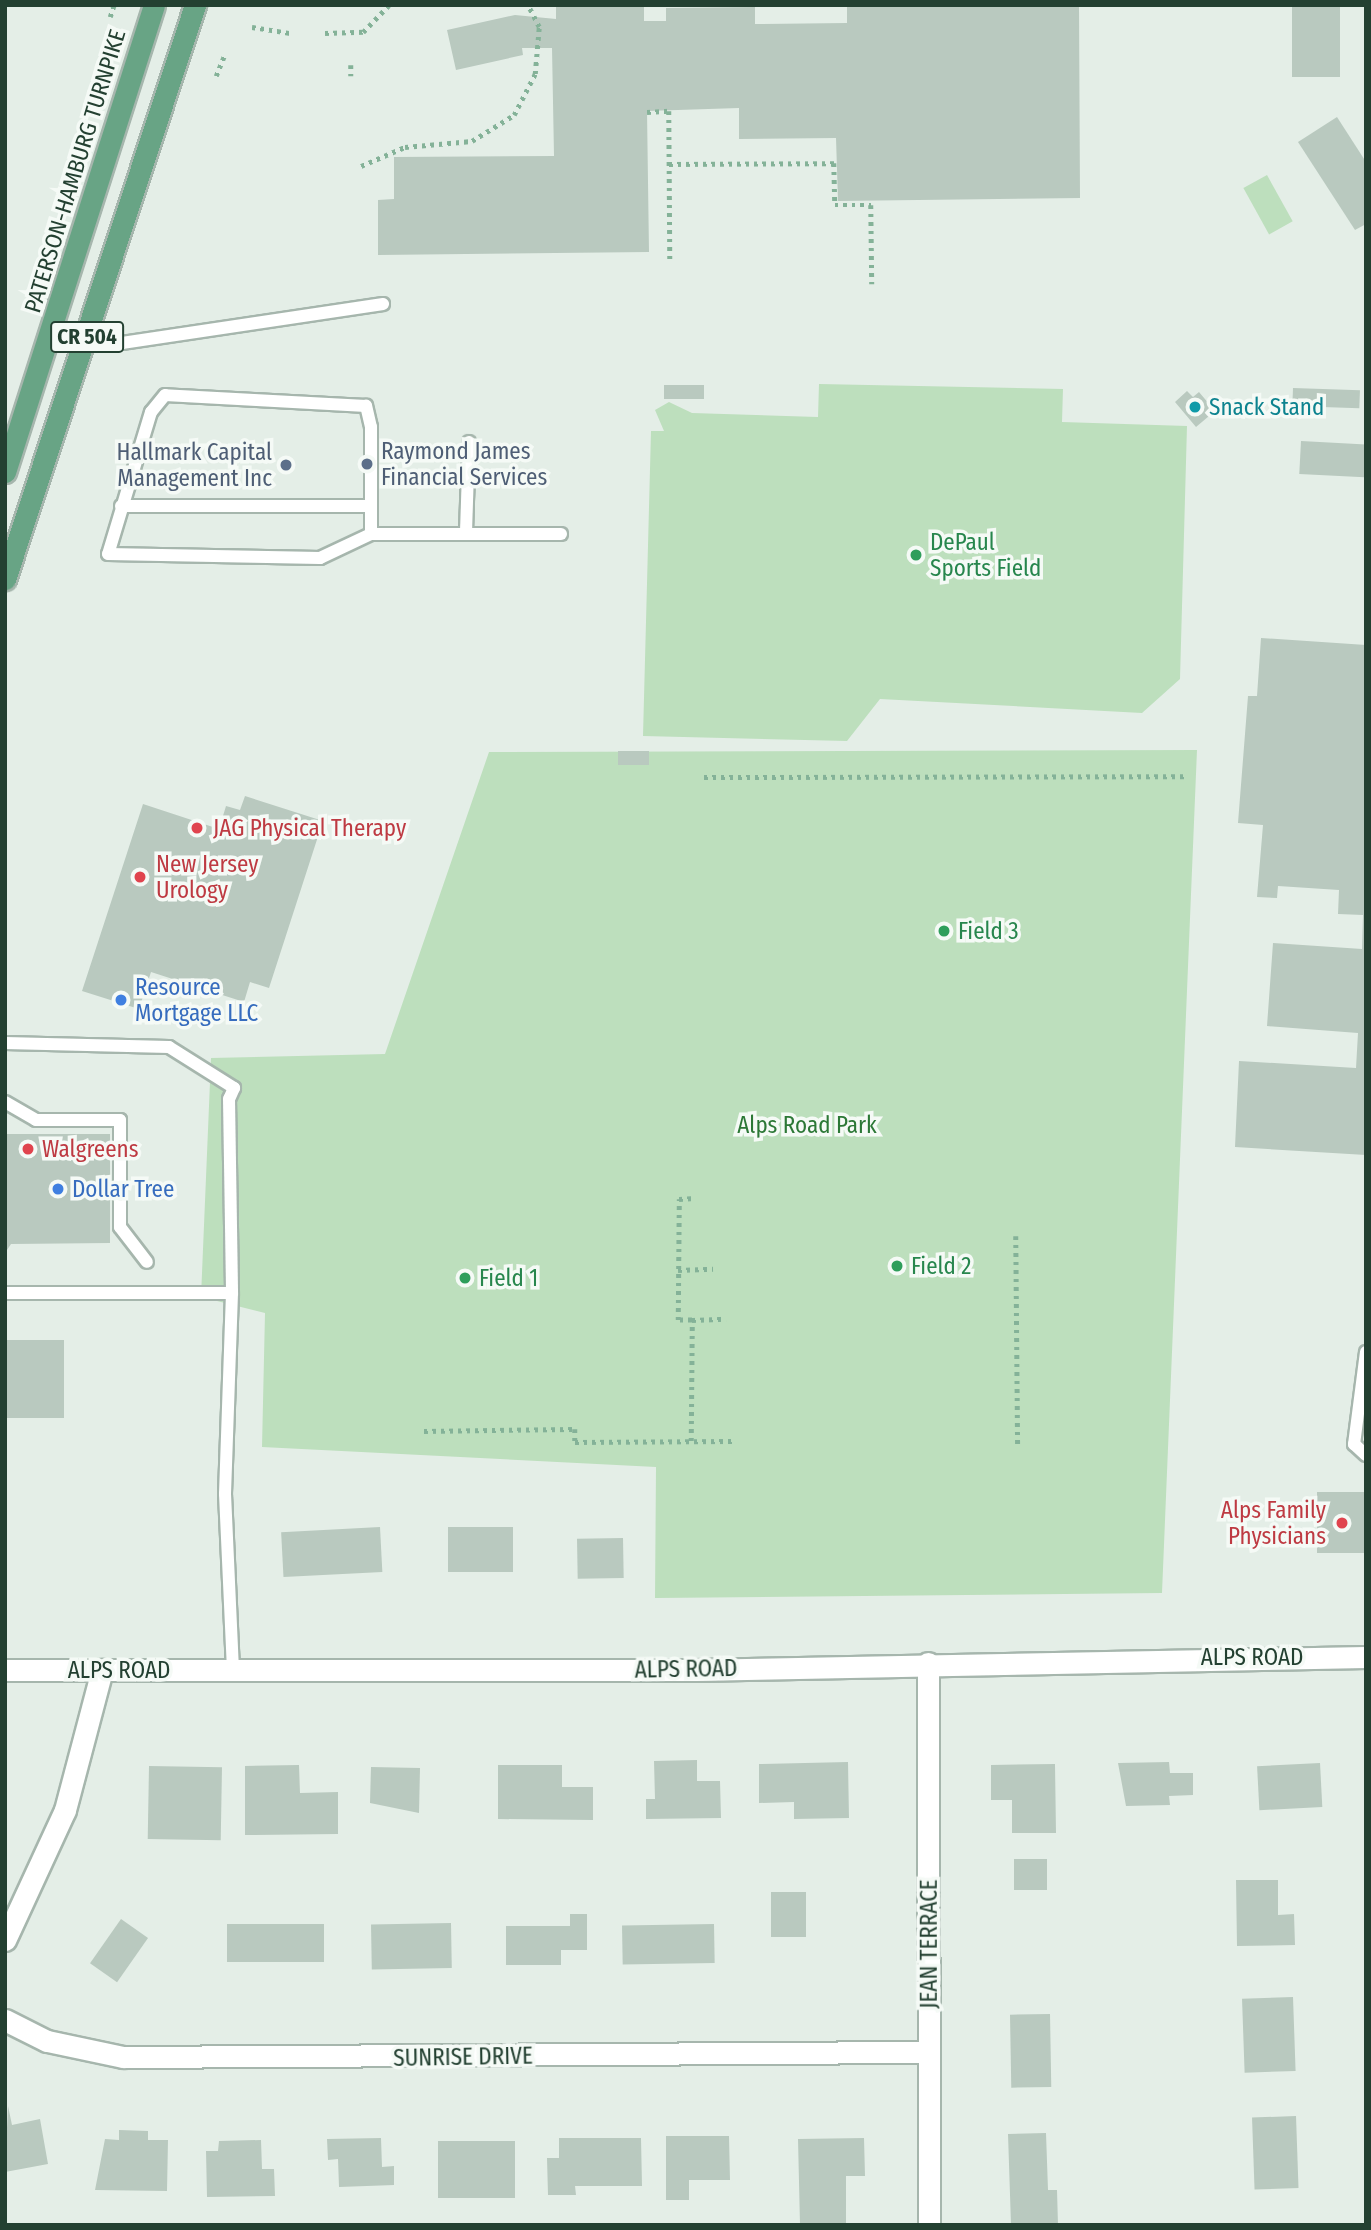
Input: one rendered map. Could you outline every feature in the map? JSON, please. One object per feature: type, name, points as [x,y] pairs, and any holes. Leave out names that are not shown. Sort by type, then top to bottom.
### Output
[{"type":"main road","name":"PATERSON-HAMBURG TURNPIKE","points":[[5,472],[154,5]]},
{"type":"main road","name":"CR 504","points":[[5,579],[86,343],[195,5]]},
{"type":"street","name":"ALPS ROAD","points":[[5,1670],[1366,1657]]},
{"type":"street","name":"JEAN TERRACE","points":[[928,1663],[929,2225]]},
{"type":"street","points":[[5,1940],[61,1821],[102,1670]]},
{"type":"street","name":"SUNRISE DRIVE","points":[[5,2020],[47,2041],[123,2057],[929,2052]]},
{"type":"lane","points":[[86,343],[122,343],[383,304]]},
{"type":"lane","points":[[371,534],[366,406],[165,395],[151,412],[108,554],[320,558],[371,534],[561,534]]},
{"type":"lane","points":[[466,532],[469,442]]},
{"type":"lane","points":[[121,506],[371,506]]},
{"type":"lane","points":[[5,1043],[169,1047],[234,1087],[229,1099],[232,1293],[225,1494],[233,1669]]},
{"type":"lane","points":[[5,1102],[36,1121],[120,1120],[120,1227],[147,1262]]},
{"type":"lane","points":[[5,1293],[232,1293]]},
{"type":"lane","points":[[1366,1352],[1354,1444],[1366,1455]]},
{"type":"path","points":[[110,18],[114,5]]},
{"type":"path","points":[[325,33],[363,32],[389,5]]},
{"type":"path","points":[[361,166],[405,147],[472,141],[514,115],[535,74],[538,27],[528,5]]},
{"type":"path","points":[[252,27],[291,33]]},
{"type":"path","points":[[216,76],[225,54]]},
{"type":"path","points":[[351,65],[351,76]]},
{"type":"path","points":[[647,112],[669,111],[670,261]]},
{"type":"path","points":[[669,164],[834,163],[835,205],[871,205],[872,284]]},
{"type":"path","points":[[704,778],[1184,776]]},
{"type":"path","points":[[695,1198],[679,1199],[678,1320],[726,1319]]},
{"type":"path","points":[[1016,1236],[1018,1447]]},
{"type":"path","points":[[678,1270],[713,1269]]},
{"type":"path","points":[[691,1441],[692,1320]]},
{"type":"path","points":[[424,1431],[575,1429],[575,1442],[733,1441]]},
{"type":"green space","points":[[1267,175],[1293,221],[1269,234],[1243,188]]},
{"type":"green space","name":"DePaul Sports Field","points":[[819,384],[1063,389],[1062,422],[1187,426],[1180,679],[1142,713],[880,699],[847,741],[643,736],[651,431],[664,431],[655,410],[669,402],[692,413],[818,417]]},
{"type":"green space","name":"Alps Road Park","points":[[1197,750],[1162,1593],[655,1598],[656,1467],[262,1447],[265,1313],[201,1297],[211,1058],[385,1054],[489,752]]},
{"type":"building","points":[[556,5],[644,5],[644,21],[666,21],[666,8],[755,7],[755,24],[847,23],[847,5],[1079,5],[1080,198],[838,201],[836,138],[739,139],[739,108],[647,111],[649,252],[378,255],[378,200],[394,199],[394,157],[554,156],[552,48],[522,48],[523,55],[456,70],[447,30],[515,15],[556,19]]},
{"type":"building","points":[[1292,5],[1340,5],[1340,77],[1292,77]]},
{"type":"building","points":[[1337,117],[1366,162],[1366,224],[1355,230],[1298,142]]},
{"type":"building","points":[[664,385],[704,385],[704,399],[664,399]]},
{"type":"building","points":[[1293,388],[1360,390],[1359,408],[1292,406]]},
{"type":"building","name":"Snack Stand","points":[[1187,391],[1193,397],[1199,392],[1215,411],[1196,427],[1175,402]]},
{"type":"building","points":[[1301,441],[1366,444],[1364,477],[1299,474]]},
{"type":"building","points":[[1261,638],[1366,645],[1366,1155],[1235,1147],[1239,1061],[1356,1068],[1358,1033],[1267,1026],[1273,943],[1362,949],[1363,915],[1338,914],[1339,890],[1278,886],[1277,898],[1257,897],[1263,825],[1238,823],[1248,696],[1257,696]]},
{"type":"building","points":[[618,751],[649,751],[649,765],[618,765]]},
{"type":"building","points":[[245,796],[323,821],[269,988],[250,982],[244,1002],[151,972],[139,1009],[82,991],[143,804],[219,829],[226,806],[240,810]]},
{"type":"building","name":"Dollar Tree","points":[[5,1134],[110,1134],[110,1243],[11,1244],[5,1253]]},
{"type":"building","points":[[5,1340],[64,1340],[64,1418],[5,1418]]},
{"type":"building","name":"Alps Family Physicians","points":[[1317,1492],[1366,1492],[1366,1553],[1317,1553]]},
{"type":"building","points":[[380,1527],[382,1572],[283,1577],[281,1532]]},
{"type":"building","points":[[448,1527],[513,1527],[513,1572],[448,1572]]},
{"type":"building","points":[[623,1538],[624,1578],[578,1579],[577,1539]]},
{"type":"building","points":[[697,1760],[697,1781],[720,1781],[721,1818],[646,1819],[646,1799],[655,1799],[654,1761]]},
{"type":"building","points":[[848,1762],[849,1818],[794,1819],[794,1802],[759,1803],[759,1764]]},
{"type":"building","points":[[1169,1762],[1170,1773],[1193,1773],[1193,1795],[1169,1796],[1170,1805],[1126,1806],[1118,1763]]},
{"type":"building","points":[[1320,1763],[1322,1807],[1259,1810],[1257,1766]]},
{"type":"building","points":[[1055,1764],[1056,1833],[1012,1833],[1012,1800],[991,1800],[991,1765]]},
{"type":"building","points":[[299,1765],[300,1793],[338,1792],[338,1834],[245,1835],[245,1766]]},
{"type":"building","points":[[498,1765],[562,1765],[562,1787],[593,1787],[593,1820],[498,1819]]},
{"type":"building","points":[[149,1766],[222,1767],[221,1840],[148,1839]]},
{"type":"building","points":[[371,1767],[420,1768],[419,1813],[370,1803]]},
{"type":"building","points":[[1014,1859],[1047,1859],[1047,1890],[1014,1890]]},
{"type":"building","points":[[1236,1880],[1278,1880],[1278,1915],[1294,1914],[1295,1945],[1237,1946]]},
{"type":"building","points":[[771,1892],[806,1892],[806,1937],[771,1937]]},
{"type":"building","points":[[570,1914],[587,1914],[587,1950],[561,1950],[561,1965],[506,1965],[506,1926],[570,1926]]},
{"type":"building","points":[[121,1919],[148,1938],[117,1982],[90,1963]]},
{"type":"building","points":[[451,1923],[452,1968],[372,1969],[371,1924]]},
{"type":"building","points":[[227,1924],[324,1924],[324,1962],[227,1962]]},
{"type":"building","points":[[714,1924],[715,1963],[623,1965],[622,1926]]},
{"type":"building","points":[[1293,1997],[1296,2071],[1245,2073],[1242,1999]]},
{"type":"building","points":[[1050,2014],[1051,2087],[1011,2088],[1010,2015]]},
{"type":"building","points":[[8,2106],[12,2125],[40,2119],[48,2164],[5,2172]]},
{"type":"building","points":[[1296,2116],[1299,2188],[1255,2189],[1252,2118]]},
{"type":"building","points":[[119,2130],[148,2131],[148,2140],[168,2140],[167,2191],[95,2190],[105,2139],[119,2140]]},
{"type":"building","points":[[1046,2133],[1048,2190],[1057,2190],[1058,2225],[1011,2225],[1008,2134]]},
{"type":"building","points":[[666,2136],[729,2136],[730,2180],[689,2180],[689,2200],[666,2200]]},
{"type":"building","points":[[381,2138],[382,2167],[394,2166],[394,2185],[339,2187],[338,2159],[328,2160],[327,2139]]},
{"type":"building","points":[[559,2138],[641,2138],[642,2186],[575,2186],[576,2195],[548,2195],[547,2158],[559,2158]]},
{"type":"building","points":[[864,2138],[865,2176],[846,2176],[846,2225],[800,2225],[798,2139]]},
{"type":"building","points":[[261,2140],[262,2169],[274,2169],[275,2196],[207,2197],[206,2151],[218,2151],[219,2141]]},
{"type":"building","points":[[438,2141],[515,2141],[515,2198],[438,2198]]},
{"type":"place","name":"Snack Stand","points":[[1195,407]]},
{"type":"place","name":"Raymond James Financial Services","points":[[367,464]]},
{"type":"place","name":"Hallmark Capital Management Inc","points":[[286,465]]},
{"type":"place","name":"DePaul Sports Field","points":[[916,555]]},
{"type":"place","name":"JAG Physical Therapy","points":[[197,828]]},
{"type":"place","name":"New Jersey Urology","points":[[140,877]]},
{"type":"place","name":"Field 3","points":[[944,931]]},
{"type":"place","name":"Resource Mortgage LLC","points":[[121,1000]]},
{"type":"place","name":"Walgreens","points":[[28,1149]]},
{"type":"place","name":"Dollar Tree","points":[[58,1189]]},
{"type":"place","name":"Field 2","points":[[897,1266]]},
{"type":"place","name":"Field 1","points":[[465,1278]]},
{"type":"place","name":"Alps Family Physicians","points":[[1342,1523]]}]
